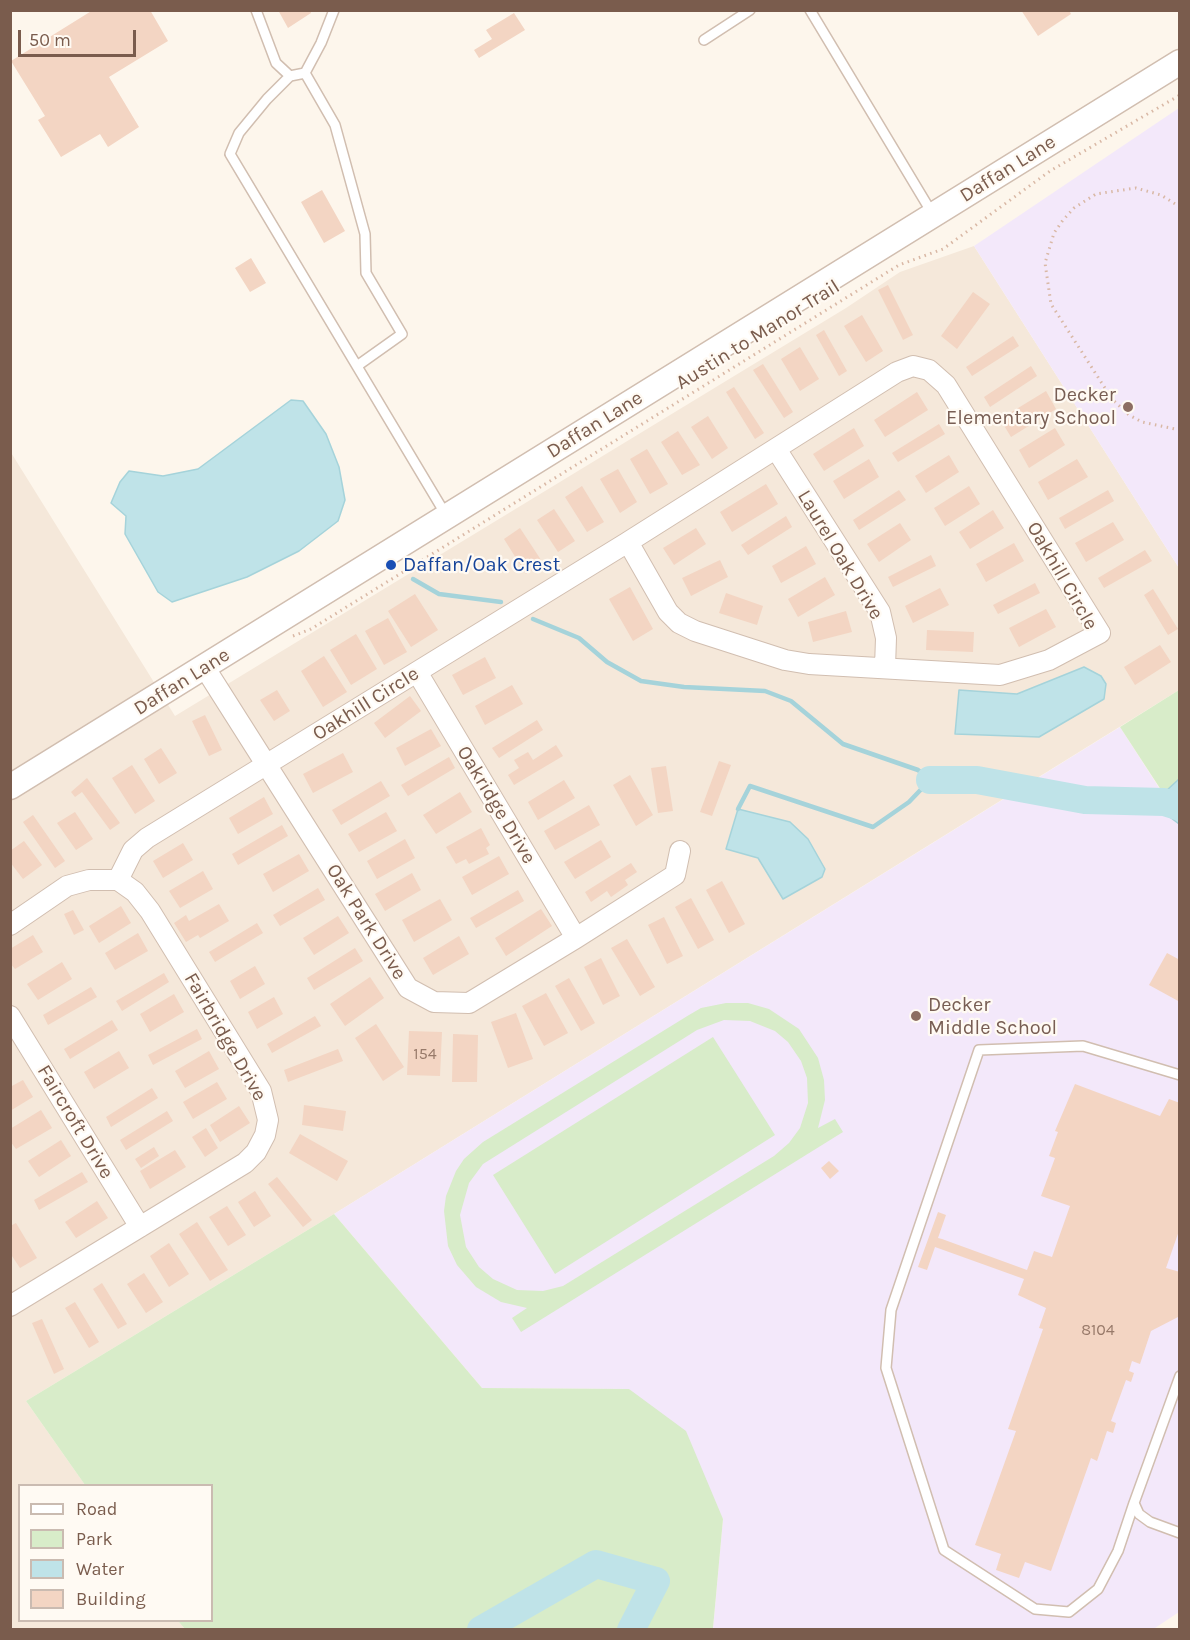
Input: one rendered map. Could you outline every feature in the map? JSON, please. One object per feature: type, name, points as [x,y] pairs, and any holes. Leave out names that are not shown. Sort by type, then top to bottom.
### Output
[{"type":"street","name":"Daffan Lane","points":[[10,787],[1179,62]]},
{"type":"street","name":"Oakhill Circle","points":[[118,880],[133,850],[147,838],[628,542],[897,372],[912,366],[929,370],[946,385],[1100,633],[1049,660],[1000,675],[809,664],[785,660],[695,632],[668,612],[628,542]]},
{"type":"street","name":"Laurel Oak Drive","points":[[776,448],[880,612],[886,638],[885,667]]},
{"type":"street","name":"Oak Park Drive","points":[[205,668],[408,988],[434,1002],[469,1003],[576,938],[675,875],[680,851]]},
{"type":"street","name":"Oakridge Drive","points":[[417,672],[576,938]]},
{"type":"street","points":[[10,925],[67,886],[89,880],[118,880]]},
{"type":"street","name":"Fairbridge Drive","points":[[10,1306],[245,1163],[256,1152],[265,1135],[268,1120],[261,1091],[150,911],[135,892],[118,880]]},
{"type":"street","name":"Faircroft Drive","points":[[10,1016],[140,1227]]},
{"type":"lane","points":[[256,10],[276,63],[290,76]]},
{"type":"lane","points":[[334,10],[321,43],[304,73],[290,76],[239,133],[230,154],[448,517]]},
{"type":"lane","points":[[704,40],[750,10]]},
{"type":"lane","points":[[810,10],[933,215]]},
{"type":"lane","points":[[304,73],[335,125],[365,234],[366,273],[402,334],[357,366]]},
{"type":"lane","points":[[1179,1075],[1083,1046],[980,1050],[891,1310],[886,1368],[944,1550],[1035,1610],[1069,1612],[1098,1589],[1118,1551],[1179,1376]]},
{"type":"lane","points":[[1134,1503],[1138,1514],[1150,1522],[1179,1533]]},
{"type":"path","name":"Austin to Manor Trail","points":[[284,639],[311,629],[898,265],[943,249],[1050,171],[1179,94]]},
{"type":"path","points":[[1179,207],[1155,193],[1136,188],[1096,194],[1074,208],[1063,220],[1054,233],[1045,263],[1046,283],[1051,304],[1112,399],[1129,415],[1142,422],[1179,430]]},
{"type":"shaded area","name":"Decker Elementary School","points":[[1179,108],[1179,568],[974,246]]},
{"type":"shaded area","points":[[974,246],[1179,568],[1179,690],[334,1214],[26,1401],[84,1484],[18,1484],[18,1622],[179,1622],[185,1629],[11,1629],[10,451],[175,716],[846,308],[900,272]]},
{"type":"shaded area","name":"Decker Middle School","points":[[1120,727],[1179,819],[1179,1612],[1152,1630],[713,1628],[723,1519],[629,1389],[482,1388],[334,1214]]},
{"type":"green space","points":[[1179,690],[1179,779],[1166,791],[1165,796],[1120,727]]},
{"type":"green space","points":[[726,1003],[748,1003],[769,1009],[799,1029],[818,1058],[824,1080],[825,1100],[818,1128],[835,1119],[843,1132],[521,1332],[512,1318],[527,1308],[501,1302],[476,1287],[457,1265],[448,1246],[444,1211],[446,1196],[456,1171],[464,1159],[483,1142],[701,1008]],"holes":[[[724,1020],[750,1021],[775,1031],[788,1042],[801,1061],[807,1078],[808,1103],[800,1128],[789,1143],[774,1156],[563,1286],[543,1291],[517,1290],[493,1279],[479,1267],[466,1247],[460,1215],[469,1183],[483,1164],[697,1030]]]},
{"type":"green space","points":[[713,1037],[775,1135],[555,1274],[493,1175]]},
{"type":"green space","points":[[334,1214],[482,1388],[629,1389],[686,1431],[723,1519],[713,1628],[717,1629],[185,1629],[179,1622],[213,1622],[213,1484],[84,1484],[26,1401]]},
{"type":"water","points":[[291,400],[303,401],[326,434],[339,467],[345,500],[338,521],[299,551],[247,577],[172,602],[158,592],[125,534],[126,516],[111,503],[120,482],[129,471],[163,476],[198,469]]},
{"type":"water","points":[[1084,667],[1101,676],[1106,684],[1104,699],[1039,737],[955,734],[959,690],[1017,694]]},
{"type":"water","points":[[1179,779],[1179,824],[1163,812],[1166,791]]},
{"type":"water","points":[[738,809],[790,822],[808,839],[825,869],[822,877],[783,899],[758,858],[726,849]]},
{"type":"building","points":[[93,10],[150,10],[168,41],[109,77],[139,127],[108,147],[100,134],[61,157],[38,120],[45,116],[11,61]]},
{"type":"building","points":[[278,10],[310,10],[311,13],[288,28]]},
{"type":"building","points":[[1021,10],[1069,10],[1071,14],[1038,36]]},
{"type":"building","points":[[514,13],[525,30],[479,58],[474,50],[492,39],[486,30]]},
{"type":"building","points":[[322,190],[345,231],[324,243],[301,202]]},
{"type":"building","points":[[251,258],[266,283],[250,292],[235,268]]},
{"type":"building","points":[[888,285],[913,335],[903,340],[878,290]]},
{"type":"building","points":[[973,292],[990,304],[957,349],[941,336]]},
{"type":"building","points":[[862,315],[883,351],[866,362],[844,326]]},
{"type":"building","points":[[824,330],[847,371],[839,376],[816,335]]},
{"type":"building","points":[[1013,336],[1019,346],[972,376],[966,367]]},
{"type":"building","points":[[800,347],[819,379],[800,391],[781,359]]},
{"type":"building","points":[[763,364],[793,412],[784,418],[753,370]]},
{"type":"building","points":[[1031,366],[1037,376],[990,407],[984,397]]},
{"type":"building","points":[[734,387],[764,433],[755,439],[726,392]]},
{"type":"building","points":[[1046,391],[1056,409],[1011,437],[1000,419]]},
{"type":"building","points":[[917,392],[928,410],[885,437],[874,420]]},
{"type":"building","points":[[708,416],[728,448],[712,459],[691,427]]},
{"type":"building","points":[[939,424],[945,434],[898,462],[892,453]]},
{"type":"building","points":[[854,428],[864,446],[824,471],[813,454]]},
{"type":"building","points":[[1055,428],[1065,445],[1029,468],[1019,450]]},
{"type":"building","points":[[678,431],[700,465],[682,475],[661,442]]},
{"type":"building","points":[[647,449],[668,484],[650,494],[630,459]]},
{"type":"building","points":[[949,455],[959,472],[926,493],[915,476]]},
{"type":"building","points":[[869,459],[879,477],[844,499],[833,481]]},
{"type":"building","points":[[1077,459],[1088,477],[1048,500],[1038,482]]},
{"type":"building","points":[[618,469],[637,502],[620,513],[600,479]]},
{"type":"building","points":[[766,484],[778,504],[732,532],[720,512]]},
{"type":"building","points":[[582,486],[604,522],[587,532],[565,497]]},
{"type":"building","points":[[969,486],[980,504],[945,526],[934,508]]},
{"type":"building","points":[[899,490],[906,500],[859,530],[853,520]]},
{"type":"building","points":[[1108,490],[1114,501],[1065,529],[1059,518]]},
{"type":"building","points":[[554,509],[575,541],[558,552],[537,520]]},
{"type":"building","points":[[993,510],[1004,528],[970,549],[959,532]]},
{"type":"building","points":[[786,516],[792,527],[748,555],[741,545]]},
{"type":"building","points":[[1113,522],[1124,540],[1086,562],[1075,543]]},
{"type":"building","points":[[900,523],[911,540],[879,562],[867,544]]},
{"type":"building","points":[[520,528],[543,563],[526,574],[504,539]]},
{"type":"building","points":[[696,528],[706,544],[674,565],[663,548]]},
{"type":"building","points":[[1014,543],[1024,561],[986,582],[976,564]]},
{"type":"building","points":[[806,546],[816,564],[781,583],[772,566]]},
{"type":"building","points":[[1145,550],[1152,561],[1104,588],[1098,578]]},
{"type":"building","points":[[931,555],[936,566],[893,587],[888,577]]},
{"type":"building","points":[[720,560],[728,577],[691,596],[682,578]]},
{"type":"building","points":[[825,577],[835,595],[798,617],[788,599]]},
{"type":"building","points":[[1035,583],[1040,593],[998,614],[993,605]]},
{"type":"building","points":[[630,587],[653,629],[633,641],[609,599]]},
{"type":"building","points":[[940,588],[949,605],[913,623],[905,606]]},
{"type":"building","points":[[1153,589],[1178,629],[1168,635],[1144,595]]},
{"type":"building","points":[[726,593],[763,606],[757,625],[719,613]]},
{"type":"building","points":[[415,594],[438,630],[411,647],[388,611]]},
{"type":"building","points":[[1046,609],[1056,627],[1019,647],[1009,628]]},
{"type":"building","points":[[846,611],[852,632],[813,642],[808,622]]},
{"type":"building","points":[[388,618],[407,652],[384,665],[365,631]]},
{"type":"building","points":[[927,630],[974,632],[973,652],[926,650]]},
{"type":"building","points":[[356,634],[377,669],[351,685],[330,650]]},
{"type":"building","points":[[1160,645],[1171,662],[1135,685],[1124,667]]},
{"type":"building","points":[[324,656],[347,692],[323,707],[301,671]]},
{"type":"building","points":[[485,657],[496,678],[463,695],[452,675]]},
{"type":"building","points":[[512,685],[523,704],[485,725],[475,706]]},
{"type":"building","points":[[277,690],[290,711],[274,721],[260,700]]},
{"type":"building","points":[[410,696],[421,711],[385,738],[374,723]]},
{"type":"building","points":[[205,715],[222,750],[209,756],[192,721]]},
{"type":"building","points":[[537,720],[543,730],[499,758],[492,748]]},
{"type":"building","points":[[431,729],[441,746],[405,766],[396,748]]},
{"type":"building","points":[[556,745],[563,756],[514,785],[508,775],[519,768],[514,760],[528,752],[533,760]]},
{"type":"building","points":[[161,748],[177,773],[159,784],[144,759]]},
{"type":"building","points":[[343,753],[353,772],[313,793],[303,774]]},
{"type":"building","points":[[449,757],[455,768],[408,796],[401,785]]},
{"type":"building","points":[[719,761],[731,765],[712,816],[700,812]]},
{"type":"building","points":[[132,765],[155,801],[135,814],[112,778]]},
{"type":"building","points":[[666,766],[673,811],[658,813],[651,768]]},
{"type":"building","points":[[630,775],[653,815],[636,826],[613,785]]},
{"type":"building","points":[[87,778],[120,823],[110,830],[82,792],[75,797],[71,792]]},
{"type":"building","points":[[564,780],[575,798],[538,820],[528,802]]},
{"type":"building","points":[[381,781],[390,796],[341,825],[332,810]]},
{"type":"building","points":[[460,792],[472,812],[436,834],[423,815]]},
{"type":"building","points":[[264,797],[273,814],[238,834],[229,818]]},
{"type":"building","points":[[589,805],[600,825],[555,850],[544,831]]},
{"type":"building","points":[[75,812],[93,839],[76,850],[57,823]]},
{"type":"building","points":[[386,812],[397,831],[359,852],[348,834]]},
{"type":"building","points":[[33,815],[65,861],[55,868],[23,822]]},
{"type":"building","points":[[282,825],[288,836],[238,865],[232,854]]},
{"type":"building","points":[[481,828],[490,845],[486,848],[489,854],[469,864],[466,859],[456,864],[446,847]]},
{"type":"building","points":[[405,839],[415,858],[377,879],[367,861]]},
{"type":"building","points":[[601,840],[611,857],[575,879],[564,862]]},
{"type":"building","points":[[24,841],[42,865],[23,879],[10,862],[10,851]]},
{"type":"building","points":[[183,843],[193,860],[163,878],[153,861]]},
{"type":"building","points":[[299,854],[309,871],[273,892],[263,874]]},
{"type":"building","points":[[499,856],[509,874],[472,895],[462,877]]},
{"type":"building","points":[[631,863],[637,872],[625,880],[628,885],[611,897],[607,891],[591,902],[585,892]]},
{"type":"building","points":[[203,871],[213,889],[180,908],[169,891]]},
{"type":"building","points":[[412,873],[421,890],[385,911],[375,894]]},
{"type":"building","points":[[722,881],[745,924],[729,933],[706,890]]},
{"type":"building","points":[[318,888],[325,900],[280,926],[273,915]]},
{"type":"building","points":[[518,890],[524,901],[476,928],[470,918]]},
{"type":"building","points":[[691,898],[714,940],[698,949],[675,907]]},
{"type":"building","points":[[440,899],[452,920],[414,942],[402,920]]},
{"type":"building","points":[[219,904],[229,921],[200,938],[198,935],[186,942],[174,923],[186,915],[189,921]]},
{"type":"building","points":[[121,906],[131,923],[99,943],[89,926]]},
{"type":"building","points":[[541,909],[552,926],[506,956],[495,938]]},
{"type":"building","points":[[73,910],[84,930],[74,935],[64,914]]},
{"type":"building","points":[[338,916],[349,933],[314,955],[303,938]]},
{"type":"building","points":[[664,917],[683,956],[667,964],[648,925]]},
{"type":"building","points":[[257,923],[263,933],[215,962],[209,952]]},
{"type":"building","points":[[138,933],[148,951],[115,970],[105,953]]},
{"type":"building","points":[[33,935],[43,952],[15,969],[10,963],[10,949]]},
{"type":"building","points":[[459,936],[469,954],[433,975],[423,958]]},
{"type":"building","points":[[627,939],[655,987],[640,996],[611,948]]},
{"type":"building","points":[[355,948],[363,961],[314,990],[307,978]]},
{"type":"building","points":[[1167,953],[1180,960],[1180,1002],[1149,985]]},
{"type":"building","points":[[601,958],[620,996],[603,1005],[584,967]]},
{"type":"building","points":[[62,962],[72,979],[38,1000],[27,984]]},
{"type":"building","points":[[255,966],[265,984],[240,999],[230,981]]},
{"type":"building","points":[[164,973],[169,982],[122,1011],[116,1001]]},
{"type":"building","points":[[370,977],[384,998],[345,1026],[330,1004]]},
{"type":"building","points":[[569,978],[595,1023],[581,1031],[555,986]]},
{"type":"building","points":[[91,987],[97,997],[48,1025],[43,1015]]},
{"type":"building","points":[[546,993],[568,1033],[544,1046],[522,1006]]},
{"type":"building","points":[[174,994],[184,1012],[150,1032],[140,1014]]},
{"type":"building","points":[[274,997],[283,1014],[257,1029],[248,1012]]},
{"type":"building","points":[[516,1013],[533,1059],[508,1068],[491,1022]]},
{"type":"building","points":[[315,1016],[321,1026],[272,1053],[267,1044]]},
{"type":"building","points":[[112,1020],[118,1030],[70,1059],[64,1049]]},
{"type":"building","points":[[376,1024],[404,1067],[383,1081],[355,1038]]},
{"type":"building","points":[[197,1029],[202,1039],[153,1065],[148,1055]]},
{"type":"building","points":[[409,1031],[442,1032],[440,1076],[407,1075]]},
{"type":"building","points":[[453,1034],[478,1035],[477,1082],[452,1082]]},
{"type":"building","points":[[338,1049],[343,1061],[288,1082],[284,1070]]},
{"type":"building","points":[[119,1051],[129,1068],[94,1089],[84,1072]]},
{"type":"building","points":[[209,1051],[219,1069],[185,1088],[175,1071]]},
{"type":"building","points":[[23,1080],[33,1097],[10,1111],[10,1087]]},
{"type":"building","points":[[217,1082],[227,1099],[193,1119],[183,1102]]},
{"type":"building","points":[[1075,1084],[1160,1116],[1169,1099],[1180,1103],[1180,1228],[1166,1268],[1180,1272],[1180,1316],[1151,1331],[1140,1364],[1132,1361],[1129,1371],[1134,1373],[1131,1382],[1126,1380],[1111,1421],[1116,1423],[1113,1433],[1107,1431],[1097,1461],[1091,1458],[1051,1571],[1025,1562],[1019,1578],[996,1570],[1001,1554],[975,1545],[1016,1431],[1008,1429],[1043,1329],[1039,1328],[1046,1308],[1018,1295],[1024,1279],[935,1247],[927,1270],[918,1267],[938,1212],[946,1215],[938,1238],[1027,1270],[1034,1251],[1052,1257],[1070,1206],[1041,1196],[1055,1158],[1049,1156],[1058,1132],[1055,1131]]},
{"type":"building","points":[[152,1088],[158,1098],[111,1127],[106,1117]]},
{"type":"building","points":[[304,1105],[346,1111],[343,1131],[302,1125]]},
{"type":"building","points":[[239,1106],[250,1123],[220,1142],[210,1125]]},
{"type":"building","points":[[41,1110],[52,1128],[16,1149],[10,1141],[10,1129]]},
{"type":"building","points":[[167,1111],[173,1121],[126,1150],[120,1140]]},
{"type":"building","points":[[206,1128],[218,1148],[205,1157],[192,1137]]},
{"type":"building","points":[[300,1134],[348,1161],[337,1181],[289,1153]]},
{"type":"building","points":[[61,1140],[71,1156],[39,1177],[28,1161]]},
{"type":"building","points":[[154,1147],[159,1156],[141,1168],[135,1159]]},
{"type":"building","points":[[175,1150],[186,1167],[150,1189],[140,1171]]},
{"type":"building","points":[[829,1161],[839,1171],[830,1179],[821,1168]]},
{"type":"building","points":[[82,1172],[88,1182],[39,1210],[34,1200]]},
{"type":"building","points":[[277,1177],[312,1220],[303,1227],[268,1184]]},
{"type":"building","points":[[255,1191],[271,1216],[254,1227],[238,1202]]},
{"type":"building","points":[[97,1201],[108,1218],[76,1238],[65,1222]]},
{"type":"building","points":[[227,1206],[246,1235],[228,1246],[209,1217]]},
{"type":"building","points":[[197,1222],[228,1270],[210,1281],[179,1234]]},
{"type":"building","points":[[16,1223],[37,1258],[20,1268],[10,1253],[10,1226]]},
{"type":"building","points":[[169,1243],[189,1274],[169,1287],[150,1256]]},
{"type":"building","points":[[144,1273],[163,1302],[146,1313],[127,1284]]},
{"type":"building","points":[[102,1283],[127,1324],[118,1329],[93,1289]]},
{"type":"building","points":[[75,1302],[99,1342],[89,1348],[65,1308]]},
{"type":"building","points":[[42,1319],[64,1369],[54,1374],[32,1323]]},
{"type":"waterway","points":[[413,579],[439,594],[501,602]]},
{"type":"waterway","points":[[533,619],[579,638],[607,662],[641,681],[684,687],[765,691],[791,701],[843,744],[918,770],[930,780],[909,802],[873,827],[750,786],[738,809]]},
{"type":"waterway","points":[[930,780],[977,780],[1085,800],[1164,802],[1180,807]]},
{"type":"waterway","points":[[481,1630],[596,1564],[656,1581],[631,1630]]},
{"type":"place","name":"Decker Elementary School","points":[[1128,407]]},
{"type":"place","name":"Daffan/Oak Crest","points":[[391,565]]},
{"type":"place","name":"Decker Middle School","points":[[916,1016]]}]
